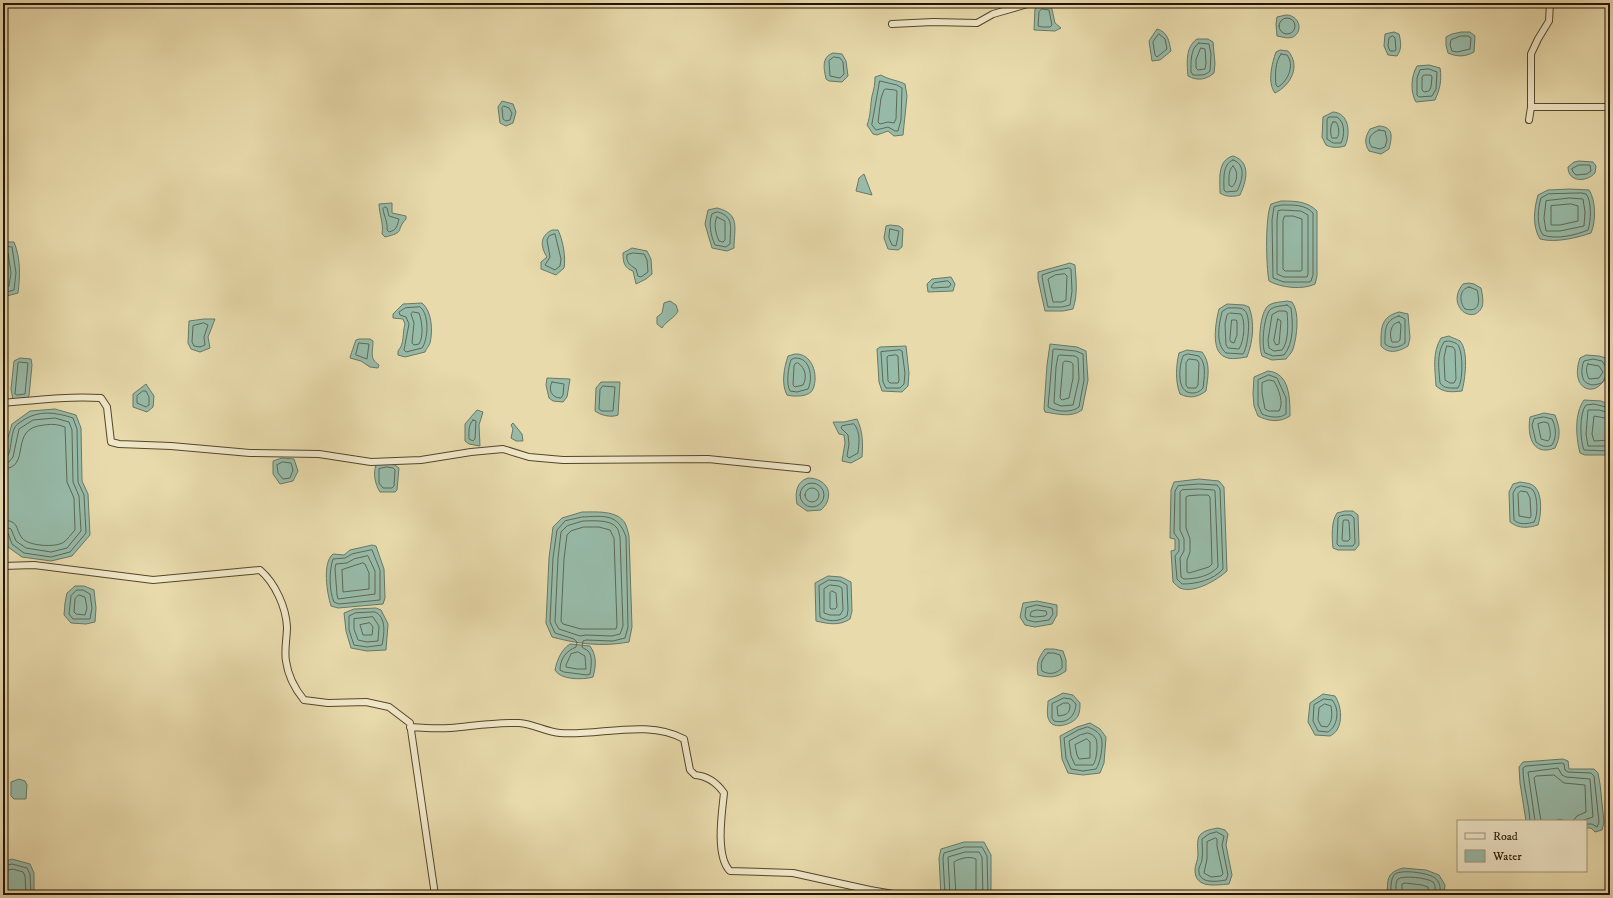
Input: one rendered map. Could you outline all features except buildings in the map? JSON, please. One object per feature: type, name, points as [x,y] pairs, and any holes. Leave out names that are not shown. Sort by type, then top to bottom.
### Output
[{"type":"street","points":[[892,24],[977,22],[993,14],[1031,3]]},
{"type":"street","points":[[1529,120],[1531,107],[1531,54],[1549,21],[1550,3]]},
{"type":"street","points":[[1531,107],[1610,107]]},
{"type":"street","points":[[3,403],[48,398],[101,398],[107,407],[111,442],[119,444],[171,446],[250,453],[319,454],[371,462],[421,460],[471,452],[503,449],[529,457],[563,460],[708,459],[807,469]]},
{"type":"street","points":[[3,566],[34,565],[153,580],[260,570],[268,577],[282,604],[287,626],[285,661],[294,687],[304,700],[328,703],[366,702],[389,707],[410,723],[435,895]]},
{"type":"street","points":[[410,727],[450,728],[504,722],[522,723],[537,726],[546,731],[560,733],[628,730],[656,731],[676,736],[684,740],[690,770],[695,775],[703,776],[718,785],[724,793],[720,830],[723,859],[730,871],[793,873],[899,895]]},
{"type":"water","points":[[1040,5],[1051,5],[1055,23],[1061,28],[1055,31],[1034,30],[1035,9]]},
{"type":"water","points":[[1286,15],[1297,20],[1299,27],[1296,34],[1291,38],[1277,36],[1277,17]]},
{"type":"water","points":[[1157,29],[1164,32],[1166,35],[1169,40],[1171,51],[1160,60],[1152,61],[1149,41]]},
{"type":"water","points":[[1394,32],[1399,34],[1401,45],[1397,56],[1388,55],[1384,46],[1385,34]]},
{"type":"water","points":[[1461,32],[1470,32],[1475,36],[1474,52],[1461,56],[1448,53],[1446,37]]},
{"type":"water","points":[[1197,39],[1208,39],[1213,42],[1215,64],[1214,73],[1201,79],[1195,79],[1188,76],[1187,61],[1190,46]]},
{"type":"water","points":[[1280,50],[1288,51],[1294,63],[1294,69],[1290,80],[1281,90],[1275,93],[1271,84],[1271,73],[1276,52]]},
{"type":"water","points":[[833,53],[842,54],[846,61],[848,76],[842,82],[829,81],[826,79],[824,67],[825,60]]},
{"type":"water","points":[[1429,65],[1440,68],[1441,80],[1438,92],[1435,100],[1416,102],[1412,89],[1412,79],[1415,70],[1417,66]]},
{"type":"water","points":[[881,75],[905,84],[907,96],[903,135],[894,136],[888,131],[877,135],[873,134],[867,125],[875,77]]},
{"type":"water","points":[[502,101],[513,104],[516,112],[513,123],[506,126],[500,123],[498,107]]},
{"type":"water","points":[[1333,112],[1342,116],[1347,124],[1348,135],[1345,146],[1328,146],[1322,137],[1323,117]]},
{"type":"water","points":[[1379,126],[1387,128],[1391,133],[1389,149],[1381,154],[1369,151],[1366,143],[1366,137],[1370,129]]},
{"type":"water","points":[[1233,156],[1243,163],[1246,173],[1240,195],[1230,196],[1220,193],[1220,171],[1224,162]]},
{"type":"water","points":[[1574,162],[1593,162],[1596,166],[1595,173],[1592,176],[1583,179],[1574,178],[1571,176],[1568,167]]},
{"type":"water","points":[[864,174],[872,195],[856,191],[859,178]]},
{"type":"water","points":[[1548,190],[1589,190],[1591,194],[1594,205],[1594,223],[1591,233],[1559,240],[1540,239],[1537,234],[1534,217],[1538,195]]},
{"type":"water","points":[[1281,201],[1305,203],[1317,211],[1317,276],[1315,284],[1310,286],[1298,288],[1286,287],[1269,281],[1267,242],[1269,210],[1271,204]]},
{"type":"water","points":[[392,203],[392,213],[406,216],[406,219],[396,234],[385,237],[382,234],[379,204]]},
{"type":"water","points":[[717,208],[730,214],[733,218],[735,228],[734,248],[727,251],[712,248],[705,224],[708,210]]},
{"type":"water","points":[[886,226],[899,226],[903,229],[902,247],[898,250],[888,249],[884,238]]},
{"type":"water","points":[[552,230],[558,230],[563,244],[565,264],[564,268],[556,275],[541,269],[541,262],[547,257],[542,245],[543,238]]},
{"type":"water","points":[[3,242],[14,242],[19,261],[19,274],[18,293],[3,297]]},
{"type":"water","points":[[632,248],[647,251],[651,259],[652,274],[636,284],[633,271],[626,266],[623,259],[623,253]]},
{"type":"water","points":[[1070,263],[1075,265],[1076,276],[1075,303],[1073,309],[1063,311],[1045,311],[1038,279],[1038,272]]},
{"type":"water","points":[[951,277],[955,284],[953,291],[928,292],[927,284],[932,279]]},
{"type":"water","points":[[1469,283],[1481,288],[1483,297],[1482,307],[1473,315],[1462,311],[1457,300],[1458,292],[1463,284]]},
{"type":"water","points":[[670,301],[676,305],[678,311],[675,316],[662,328],[657,324],[657,317],[662,313],[664,303]]},
{"type":"water","points":[[1287,301],[1292,302],[1295,306],[1297,318],[1297,331],[1292,352],[1286,359],[1272,360],[1262,356],[1260,345],[1261,322],[1269,305]]},
{"type":"water","points":[[422,303],[430,316],[430,344],[425,352],[405,357],[398,355],[405,324],[403,319],[393,318],[393,314],[403,304]]},
{"type":"water","points":[[1227,304],[1244,305],[1249,307],[1253,326],[1251,345],[1247,357],[1227,358],[1220,354],[1217,349],[1215,335],[1219,309]]},
{"type":"water","points":[[1399,312],[1408,314],[1410,338],[1408,346],[1398,351],[1384,349],[1381,346],[1383,324],[1388,317]]},
{"type":"water","points":[[215,319],[208,337],[210,348],[200,352],[191,349],[188,343],[189,321]]},
{"type":"water","points":[[1449,336],[1460,341],[1465,351],[1465,373],[1462,391],[1445,391],[1436,386],[1436,349],[1441,338]]},
{"type":"water","points":[[370,339],[373,341],[372,352],[374,360],[379,365],[378,368],[370,367],[361,361],[350,358],[356,340]]},
{"type":"water","points":[[1050,344],[1077,347],[1086,351],[1088,380],[1082,410],[1073,414],[1064,415],[1045,412],[1044,409]]},
{"type":"water","points":[[906,346],[909,373],[908,386],[902,392],[882,391],[879,382],[877,349],[880,347]]},
{"type":"water","points":[[1187,350],[1202,352],[1208,365],[1206,391],[1194,397],[1180,394],[1177,384],[1179,353]]},
{"type":"water","points":[[795,354],[806,357],[810,361],[813,366],[815,377],[815,383],[811,392],[802,396],[787,395],[784,386],[784,371],[788,356]]},
{"type":"water","points":[[1586,355],[1606,358],[1606,372],[1603,381],[1597,387],[1590,389],[1584,387],[1579,381],[1577,371],[1580,358]]},
{"type":"water","points":[[20,358],[31,359],[32,365],[29,396],[27,398],[13,400],[11,389],[14,361]]},
{"type":"water","points":[[1268,371],[1281,376],[1285,382],[1289,395],[1290,416],[1282,420],[1270,420],[1258,416],[1254,406],[1254,377]]},
{"type":"water","points":[[547,378],[570,379],[567,397],[563,402],[553,401],[549,398],[546,385]]},
{"type":"water","points":[[601,382],[620,382],[618,415],[606,416],[595,411],[596,388]]},
{"type":"water","points":[[146,384],[154,396],[153,407],[147,412],[133,407],[133,394]]},
{"type":"water","points":[[1584,400],[1601,401],[1610,405],[1610,455],[1585,455],[1580,453],[1577,419]]},
{"type":"water","points":[[55,409],[76,415],[81,428],[82,481],[88,494],[90,535],[72,556],[51,561],[22,557],[8,547],[3,529],[3,471],[6,444],[12,424],[30,411]]},
{"type":"water","points":[[477,410],[483,412],[479,425],[480,446],[469,444],[465,441],[465,424]]},
{"type":"water","points":[[1544,413],[1555,415],[1559,432],[1555,448],[1547,450],[1536,447],[1529,431],[1530,417]]},
{"type":"water","points":[[857,419],[862,438],[862,457],[851,463],[842,461],[845,443],[844,435],[839,434],[833,422],[844,422]]},
{"type":"water","points":[[513,423],[522,434],[523,441],[516,441],[511,438],[513,429],[511,425]]},
{"type":"water","points":[[282,458],[294,459],[298,471],[293,481],[280,484],[273,474],[273,461]]},
{"type":"water","points":[[387,463],[395,465],[399,468],[397,490],[395,492],[380,492],[377,486],[375,475],[376,465]]},
{"type":"water","points":[[808,478],[813,478],[822,482],[829,492],[826,504],[821,510],[807,511],[797,504],[797,488],[801,482]]},
{"type":"water","points":[[1199,479],[1219,481],[1224,487],[1227,571],[1205,585],[1198,588],[1186,589],[1180,588],[1173,582],[1171,551],[1175,550],[1175,539],[1170,538],[1171,490],[1174,482]]},
{"type":"water","points":[[1520,482],[1532,485],[1538,491],[1541,506],[1538,525],[1524,527],[1517,526],[1510,522],[1509,492],[1513,484]]},
{"type":"water","points":[[1353,511],[1358,515],[1359,545],[1355,550],[1338,550],[1333,548],[1332,534],[1335,517],[1337,513]]},
{"type":"water","points":[[582,512],[612,514],[617,516],[625,523],[629,536],[632,627],[629,642],[619,644],[581,643],[552,637],[546,623],[549,558],[553,527],[562,518]]},
{"type":"water","points":[[372,545],[376,546],[384,569],[385,598],[383,604],[338,608],[331,606],[326,578],[327,564],[330,558],[333,554],[344,555],[350,550]]},
{"type":"water","points":[[828,576],[841,577],[851,582],[852,611],[850,619],[842,623],[830,624],[816,621],[815,583]]},
{"type":"water","points":[[75,586],[84,586],[94,590],[96,608],[95,622],[86,624],[71,623],[64,615],[67,593]]},
{"type":"water","points":[[1037,601],[1057,605],[1057,615],[1052,624],[1035,627],[1025,625],[1020,617],[1023,603]]},
{"type":"water","points":[[376,608],[381,610],[388,624],[386,650],[367,651],[351,648],[346,631],[344,613],[354,609]]},
{"type":"water","points":[[570,644],[590,646],[594,654],[595,661],[593,677],[584,679],[572,678],[562,676],[555,670],[564,649]]},
{"type":"water","points":[[1045,649],[1063,651],[1066,660],[1066,671],[1053,677],[1038,675],[1038,661]]},
{"type":"water","points":[[1063,693],[1073,695],[1080,703],[1080,708],[1076,719],[1068,724],[1059,726],[1051,723],[1048,718],[1048,701]]},
{"type":"water","points":[[1323,694],[1335,696],[1340,708],[1341,717],[1339,726],[1336,732],[1330,736],[1315,735],[1308,722],[1310,703]]},
{"type":"water","points":[[1090,723],[1100,729],[1106,737],[1104,763],[1100,773],[1083,775],[1068,773],[1062,759],[1060,736],[1077,727]]},
{"type":"water","points":[[1563,759],[1568,761],[1569,769],[1594,769],[1598,773],[1600,784],[1604,822],[1602,830],[1595,832],[1591,828],[1587,828],[1587,820],[1526,820],[1519,767],[1523,762]]},
{"type":"water","points":[[19,779],[25,781],[27,785],[26,799],[14,799],[11,796],[11,782]]},
{"type":"water","points":[[1218,828],[1225,830],[1228,834],[1226,845],[1232,875],[1229,884],[1213,885],[1202,883],[1198,880],[1195,870],[1198,857],[1199,836],[1209,830]]},
{"type":"water","points":[[964,842],[984,842],[991,855],[991,895],[941,895],[939,858],[941,849]]},
{"type":"water","points":[[12,859],[30,864],[34,873],[34,895],[3,895],[3,862]]},
{"type":"water","points":[[1403,868],[1426,870],[1439,875],[1445,885],[1444,895],[1387,895],[1389,877],[1393,872]]}]
